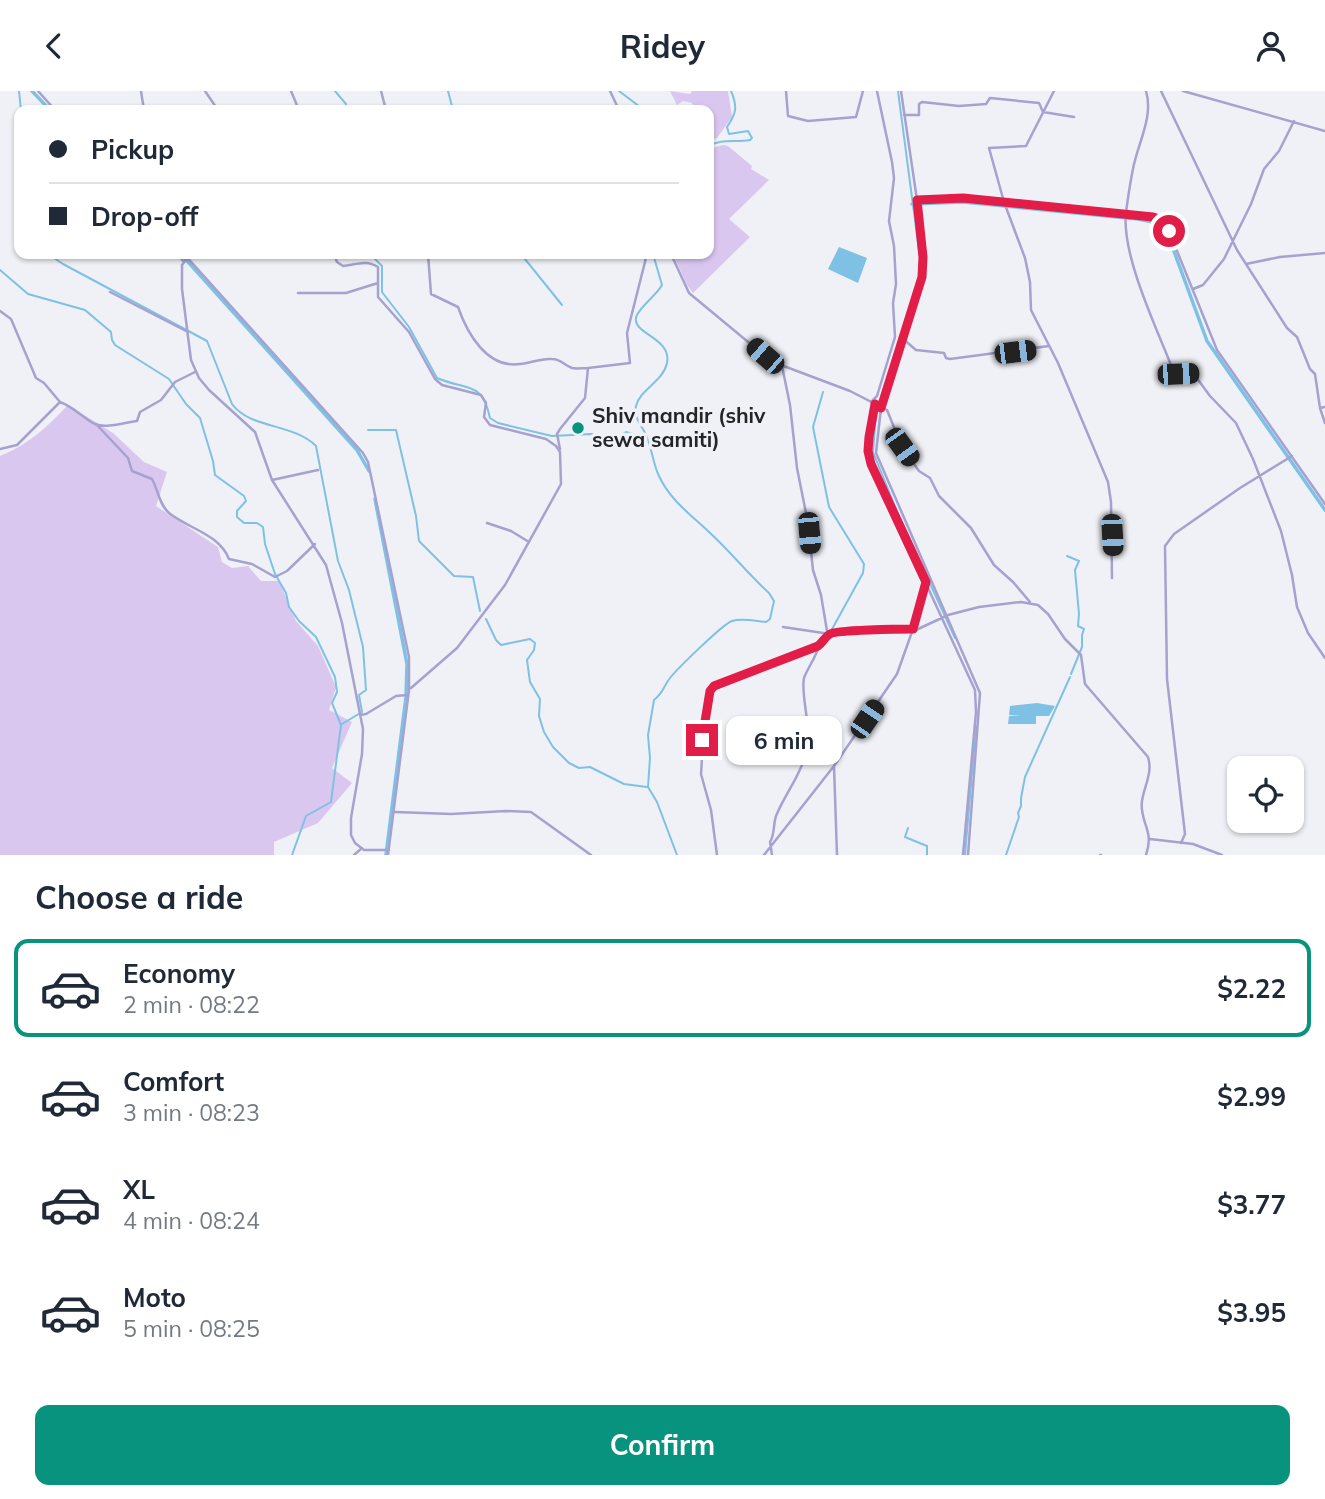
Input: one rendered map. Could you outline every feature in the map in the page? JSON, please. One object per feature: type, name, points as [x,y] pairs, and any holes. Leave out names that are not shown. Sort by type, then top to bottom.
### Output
[{"type":"street","points":[[38,91],[51,105]]},
{"type":"street","points":[[786,91],[788,116],[808,121],[856,117],[863,91]]},
{"type":"street","points":[[877,91],[892,162],[893,187],[888,221],[894,246],[896,284],[893,303],[895,337],[877,396],[877,459],[977,684],[980,701],[968,855]]},
{"type":"street","points":[[901,91],[917,200],[923,270],[877,406],[868,451],[871,464],[970,676],[976,699],[962,855]]},
{"type":"street","points":[[1054,91],[1026,146],[989,148],[1004,202],[1026,258],[1031,310],[1058,363],[1108,482],[1111,502],[1112,578]]},
{"type":"street","points":[[1146,91],[1146,120],[1133,168],[1126,214],[1130,256],[1173,370],[1178,374],[1193,373],[1236,423],[1261,476],[1281,531],[1297,607],[1308,633],[1325,658]]},
{"type":"street","points":[[1161,91],[1233,241],[1287,328],[1297,337],[1310,369],[1315,374],[1325,423]]},
{"type":"street","points":[[1183,91],[1325,131]]},
{"type":"street","points":[[904,115],[919,115],[919,104],[922,102],[972,106],[986,104],[990,98],[1040,103],[1043,112]]},
{"type":"street","points":[[1043,112],[1074,117]]},
{"type":"street","points":[[1193,289],[1203,285],[1224,259],[1251,205],[1264,169],[1279,151],[1294,121]]},
{"type":"street","points":[[917,200],[956,198],[1004,202],[1153,217],[1165,223],[1217,350],[1325,504]]},
{"type":"street","points":[[1246,264],[1280,257],[1325,253]]},
{"type":"street","points":[[409,690],[408,648],[368,462],[363,453],[186,259],[182,265],[187,330],[191,360],[196,372],[217,399],[240,416],[255,432],[272,480],[315,544],[333,586],[360,715],[363,742],[350,827],[355,843],[362,848],[387,851],[395,812],[405,695],[457,648],[505,585],[561,484],[557,434],[585,398],[589,368]]},
{"type":"street","points":[[336,259],[343,266],[359,263],[374,264],[378,267],[378,297],[409,332],[435,379],[442,385],[481,395],[486,403],[486,422],[546,439],[560,452]]},
{"type":"street","points":[[428,259],[431,294],[458,307],[472,339],[498,362],[518,365],[557,359],[573,369],[630,363],[628,328],[646,259]]},
{"type":"street","points":[[673,259],[689,293],[765,356],[782,366],[850,391],[887,410],[902,447],[919,471],[930,478],[939,496],[971,528],[994,565],[1013,582],[1030,603]]},
{"type":"street","points":[[298,293],[345,293],[378,283]]},
{"type":"street","points":[[110,292],[187,330]]},
{"type":"street","points":[[0,311],[11,319],[36,378],[44,383],[60,402],[70,405],[96,424],[128,458],[132,471],[152,479],[167,511],[218,542],[229,559],[252,564],[275,577],[288,571],[315,544]]},
{"type":"street","points":[[902,338],[916,350],[944,353],[946,358],[950,359],[1049,346]]},
{"type":"street","points":[[782,366],[808,523],[814,578],[830,634]]},
{"type":"street","points":[[96,424],[136,421],[140,412],[161,400],[174,384],[196,372]]},
{"type":"street","points":[[0,450],[17,445],[60,402]]},
{"type":"street","points":[[1181,843],[1185,834],[1167,679],[1165,546],[1174,534],[1292,456]]},
{"type":"street","points":[[272,480],[318,470]]},
{"type":"street","points":[[487,523],[510,531],[529,542]]},
{"type":"street","points":[[764,855],[834,766],[897,674],[926,582]]},
{"type":"street","points":[[772,855],[770,842],[773,826],[805,757],[808,719],[804,680],[819,645],[830,634],[842,630],[863,632],[913,629],[948,615],[1003,603],[1030,603],[1044,609],[1065,639],[1081,655],[1086,684],[1148,757],[1150,767],[1142,802],[1150,839],[1146,855]]},
{"type":"street","points":[[783,627],[830,634]]},
{"type":"street","points":[[717,855],[711,810],[701,774],[704,726],[711,688],[819,645]]},
{"type":"street","points":[[360,715],[396,696],[405,695]]},
{"type":"street","points":[[834,766],[837,855]]},
{"type":"street","points":[[395,812],[531,812],[591,855]]},
{"type":"street","points":[[1150,839],[1203,846],[1222,855]]},
{"type":"street","points":[[354,855],[362,848]]},
{"type":"shaded area","points":[[670,91],[690,94],[692,91],[728,91],[732,117],[714,139],[714,105],[693,105],[683,101],[677,105]]},
{"type":"shaded area","points":[[728,146],[752,166],[751,169],[769,180],[729,219],[750,237],[693,293],[675,259],[714,259],[714,148]]},
{"type":"shaded area","points":[[68,405],[113,433],[144,462],[167,472],[156,506],[218,547],[222,562],[232,568],[248,566],[261,581],[279,581],[296,621],[318,646],[336,687],[329,710],[352,722],[332,768],[352,783],[318,823],[274,842],[274,855],[0,855],[0,456],[37,435]]},
{"type":"water","points":[[839,247],[867,258],[858,283],[828,269]]},
{"type":"water","points":[[1037,703],[1055,706],[1049,716],[1036,716],[1036,724],[1008,724],[1009,716],[1021,716],[1009,715],[1010,706]]},
{"type":"waterway","points":[[19,91],[20,105]]},
{"type":"waterway","points":[[32,91],[45,105]]},
{"type":"waterway","points":[[335,91],[346,105]]},
{"type":"waterway","points":[[448,91],[452,105]]},
{"type":"waterway","points":[[619,91],[637,105]]},
{"type":"waterway","points":[[714,144],[752,138],[748,131],[729,134],[727,127],[735,110],[731,91]]},
{"type":"waterway","points":[[898,91],[921,266],[920,277]]},
{"type":"waterway","points":[[912,204],[963,202],[1138,219],[1162,224],[1207,341],[1325,510]]},
{"type":"waterway","points":[[56,259],[207,341],[232,404],[240,412],[249,418],[296,433],[316,446],[338,561],[349,590],[363,647],[366,690],[359,695],[362,712],[342,724]]},
{"type":"waterway","points":[[185,259],[357,450],[369,471]]},
{"type":"waterway","points":[[375,259],[382,266],[382,292],[409,327],[437,378],[478,392],[487,406],[490,418],[498,423],[552,436],[592,434],[617,437],[626,432],[646,438]]},
{"type":"waterway","points":[[525,259],[562,305]]},
{"type":"waterway","points":[[654,259],[662,285],[636,318],[640,328],[664,348],[667,363],[665,370],[638,400],[635,410],[637,418],[648,440],[657,471],[669,492],[774,601],[770,619],[766,622],[736,620],[727,624],[675,673],[654,700],[648,735],[648,787],[657,802],[677,855]]},
{"type":"waterway","points":[[0,270],[28,294],[85,310],[111,332],[115,345],[169,379],[186,404],[200,418],[215,475],[244,496],[246,501],[237,511],[237,517],[244,523],[257,523],[263,527],[265,544],[275,574],[286,593],[289,607],[316,637],[335,677],[337,692],[332,703],[341,725],[331,802],[306,816],[292,855]]},
{"type":"waterway","points":[[917,286],[876,413],[873,452],[898,514],[955,638]]},
{"type":"waterway","points":[[823,392],[813,427],[829,507],[864,564],[863,573],[831,631]]},
{"type":"waterway","points":[[368,430],[396,430],[416,516],[419,541],[454,576],[473,577],[480,611]]},
{"type":"waterway","points":[[375,499],[407,664],[406,697],[386,855]]},
{"type":"waterway","points":[[1067,556],[1079,561],[1075,570],[1078,626],[1084,629],[1082,647],[1071,674]]},
{"type":"waterway","points":[[486,619],[501,645],[530,639],[535,643],[527,660],[530,682],[540,699],[539,716],[553,747],[569,763],[579,768],[590,767],[624,784],[647,787]]},
{"type":"waterway","points":[[1006,855],[1019,817],[1025,777],[1070,677]]},
{"type":"waterway","points":[[965,855],[976,726]]},
{"type":"waterway","points":[[908,828],[905,837],[927,846],[927,855]]},
{"type":"place","name":"Shiv mandir (shiv sewa samiti)","points":[[578,428]]},
{"type":"route","points":[[702,740],[710,691],[714,686],[818,646],[830,634],[842,630],[863,632],[913,629],[926,582],[871,464],[868,451],[875,404],[881,408],[922,277],[923,257],[917,200],[963,198],[1153,217],[1162,220],[1169,231]]}]
